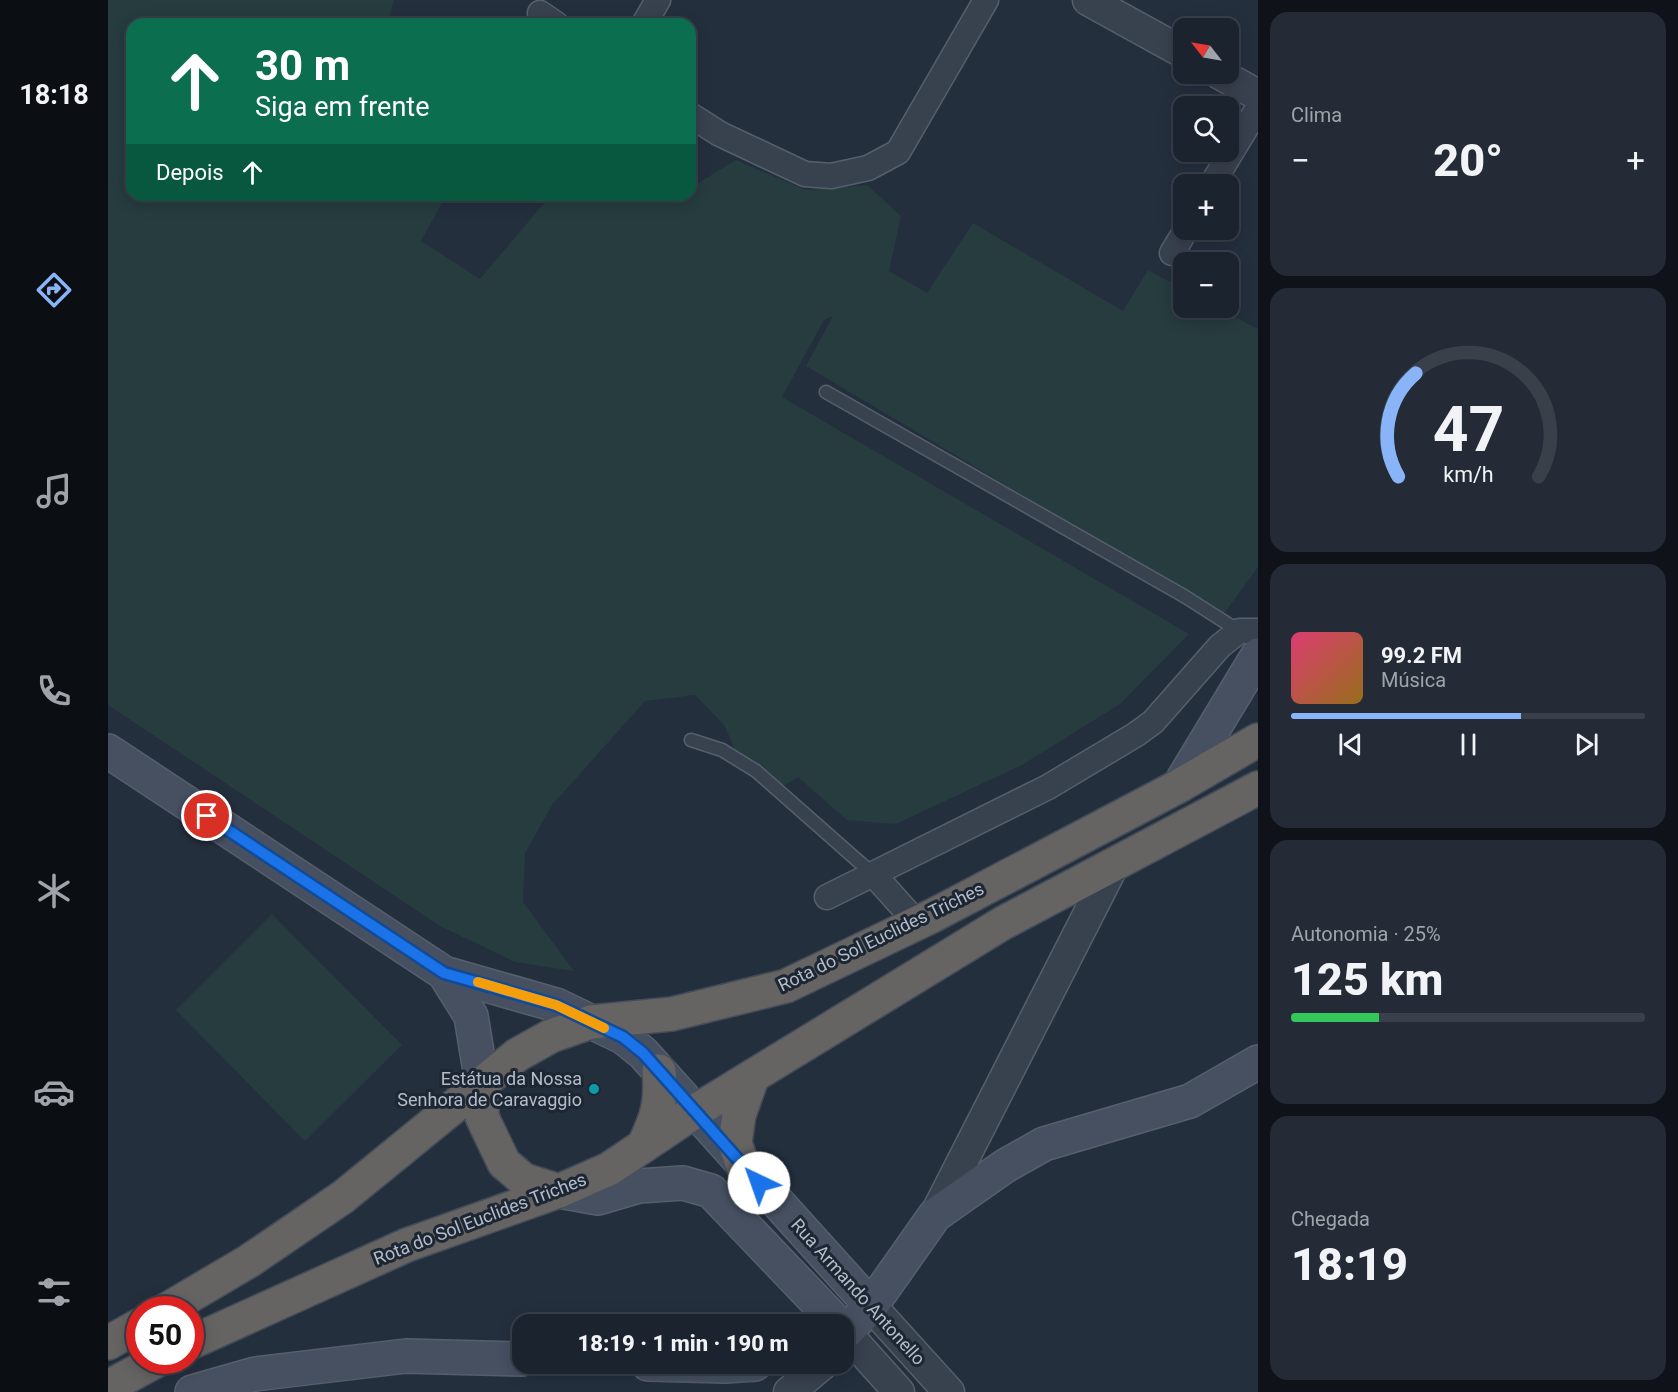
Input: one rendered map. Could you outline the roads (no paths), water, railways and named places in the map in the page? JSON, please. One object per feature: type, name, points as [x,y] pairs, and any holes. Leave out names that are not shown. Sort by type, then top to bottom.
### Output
[{"type":"highway","name":"Rota do Sol Euclides Triches","points":[[190,1296],[249,1261],[343,1197],[517,1055],[551,1036],[591,1022],[672,1014],[786,986],[917,923],[1179,786],[1258,740]]},
{"type":"highway","name":"Rota do Sol Euclides Triches","points":[[204,1337],[407,1245],[558,1191],[609,1169],[694,1112],[1003,923],[1258,788]]},
{"type":"highway","points":[[644,1145],[659,1113],[661,1094],[659,1071]]},
{"type":"highway","points":[[743,1166],[735,1143],[739,1115],[752,1078]]},
{"type":"highway","points":[[482,1083],[482,1117],[504,1163],[524,1180],[558,1191]]},
{"type":"highway","points":[[108,1343],[126,1333]]},
{"type":"highway","points":[[108,1387],[132,1374]]},
{"type":"main road","points":[[1179,786],[1252,639]]},
{"type":"main road","points":[[108,751],[444,973],[556,1005],[623,1037],[643,1053],[659,1071]]},
{"type":"main road","points":[[444,973],[471,1016],[482,1083]]},
{"type":"main road","points":[[854,1321],[870,1306],[935,1215],[1005,1166],[1044,1144],[1190,1101],[1258,1062]]},
{"type":"main road","name":"Rua Armando Antonello","points":[[659,1071],[870,1306]]},
{"type":"main road","name":"Rua Armando Antonello","points":[[558,1191],[598,1198],[639,1186],[682,1183],[711,1191],[826,1314]]},
{"type":"main road","points":[[192,1392],[255,1374],[406,1356],[512,1359]]},
{"type":"street","points":[[648,18],[658,0]]},
{"type":"street","points":[[696,119],[720,134],[805,174],[831,176],[868,168],[898,152],[986,0]]},
{"type":"street","points":[[1088,0],[1173,47]]},
{"type":"street","points":[[1238,84],[1258,95]]},
{"type":"street","points":[[1218,174],[1258,108]]},
{"type":"street","points":[[1172,253],[1180,240]]},
{"type":"street","points":[[827,897],[1048,787],[1136,735],[1153,722],[1220,646],[1252,639]]},
{"type":"street","points":[[935,1215],[1114,864]]},
{"type":"street","points":[[874,875],[917,923]]},
{"type":"street","name":"Rua Armando Antonello","points":[[870,1306],[950,1392]]},
{"type":"street","name":"Rua Armando Antonello","points":[[854,1344],[899,1392]]},
{"type":"street","points":[[789,1392],[811,1374]]},
{"type":"lane","points":[[826,392],[1184,596],[1252,639]]},
{"type":"lane","points":[[691,740],[722,750],[756,771],[874,875]]},
{"type":"place","name":"Estátua da Nossa Senhora de Caravaggio","points":[[594,1089]]}]
